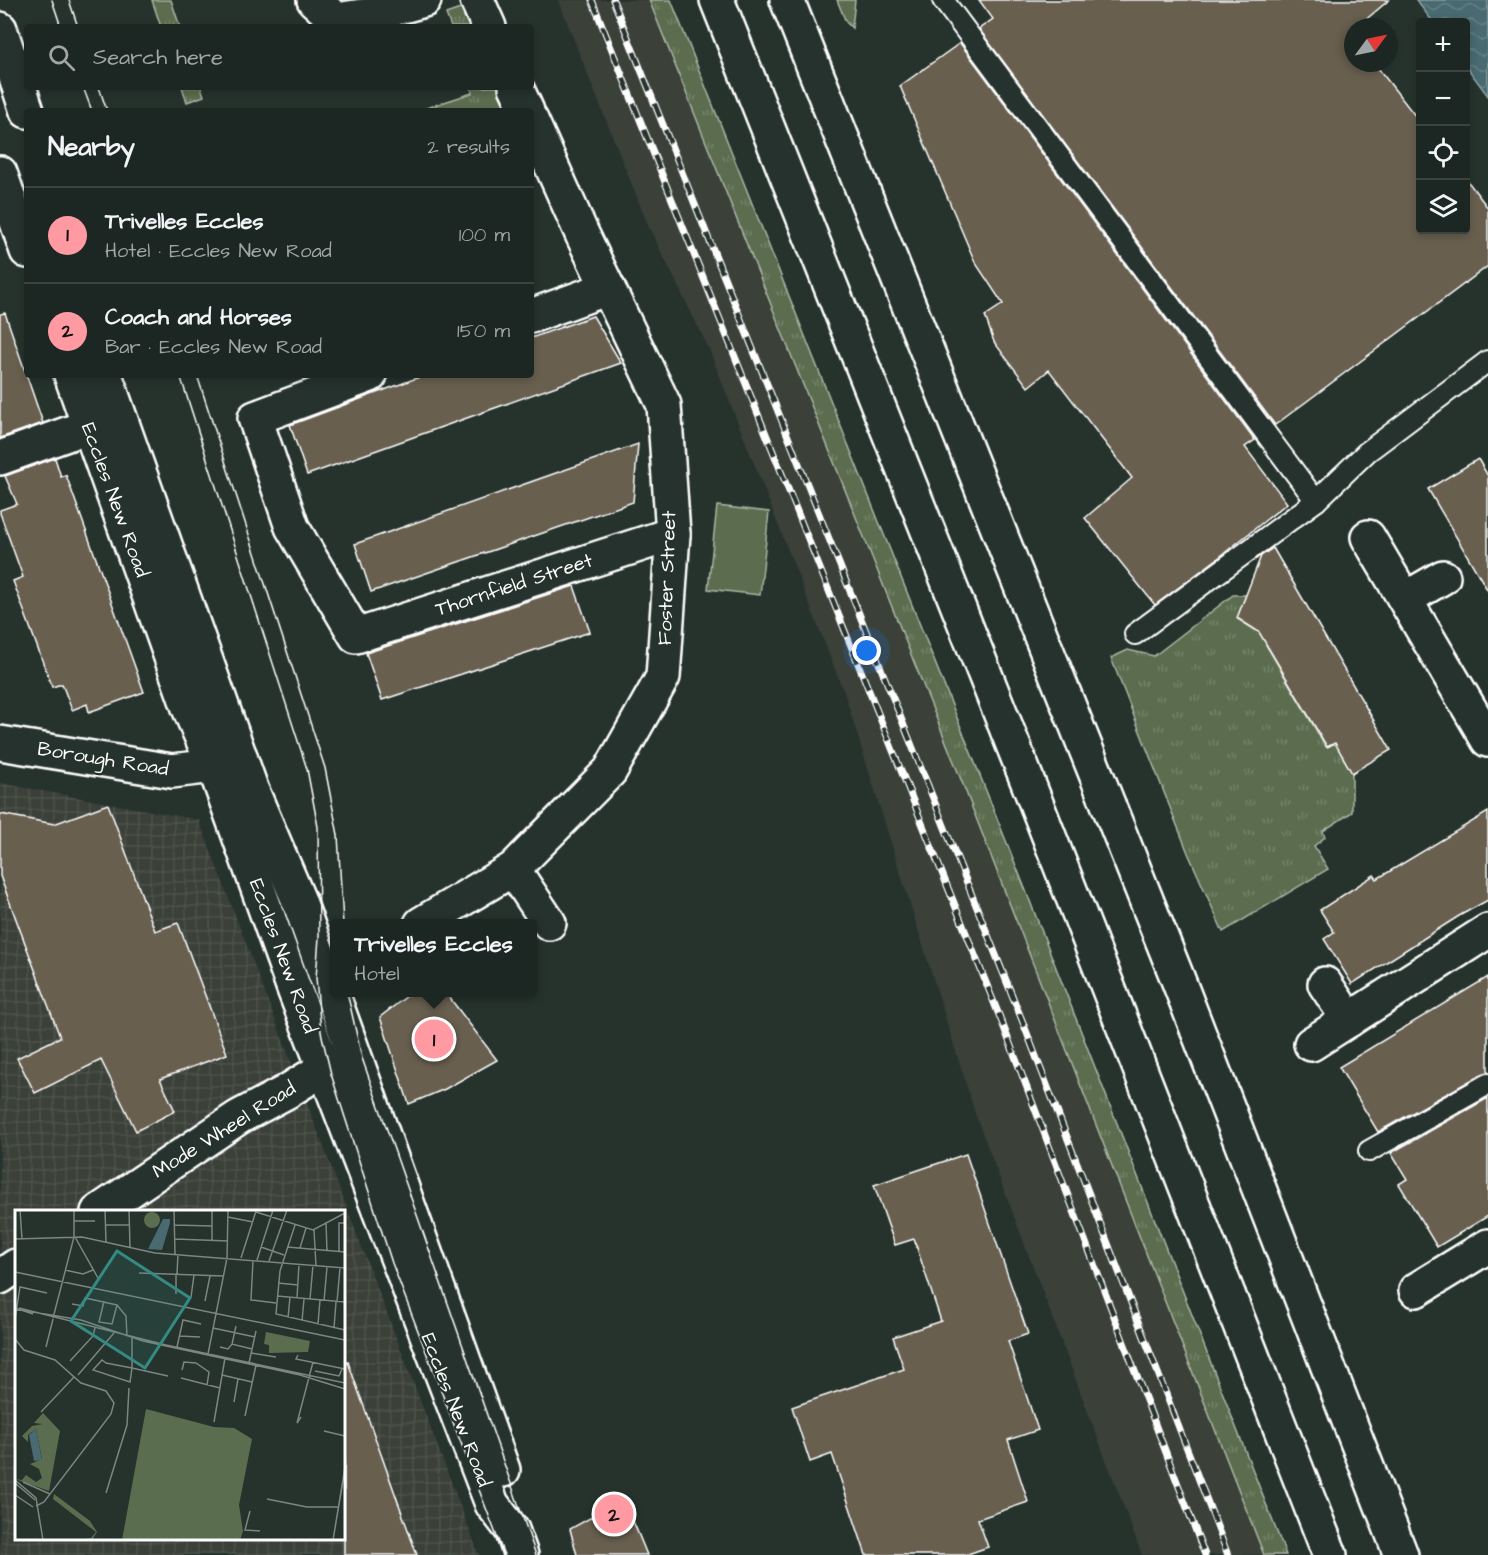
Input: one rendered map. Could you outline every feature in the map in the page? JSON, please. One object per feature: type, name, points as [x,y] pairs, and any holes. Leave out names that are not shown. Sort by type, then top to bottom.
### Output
[{"type":"main road","points":[[318,10],[336,20],[375,14],[424,0]]},
{"type":"main road","points":[[477,0],[488,24]]},
{"type":"main road","points":[[717,0],[1032,791],[1330,1555]]},
{"type":"main road","points":[[787,0],[1177,977],[1401,1555]]},
{"type":"main road","points":[[0,29],[26,108]]},
{"type":"main road","points":[[517,90],[526,108]]},
{"type":"main road","name":"Foster Street","points":[[440,918],[513,869],[610,771],[663,677],[673,534],[664,405],[534,127]]},
{"type":"main road","points":[[0,173],[24,241]]},
{"type":"main road","points":[[534,315],[608,288]]},
{"type":"main road","name":"Eccles New Road","points":[[71,378],[189,708],[256,800],[330,972]]},
{"type":"main road","name":"Eccles New Road","points":[[106,378],[227,761],[294,989],[492,1504],[516,1542]]},
{"type":"main road","name":"Thornfield Street","points":[[362,378],[255,417],[291,527],[356,636],[673,534]]},
{"type":"main road","points":[[0,458],[119,415]]},
{"type":"main road","points":[[1368,537],[1488,740]]},
{"type":"main road","points":[[1405,599],[1443,577]]},
{"type":"main road","name":"Borough Road","points":[[0,743],[172,771],[227,761]]},
{"type":"main road","points":[[513,869],[549,923]]},
{"type":"main road","points":[[1311,1044],[1488,931]]},
{"type":"main road","points":[[294,989],[330,972]]},
{"type":"main road","points":[[1325,984],[1348,1020]]},
{"type":"main road","name":"Eccles New Road","points":[[337,997],[352,1051],[512,1493],[516,1542]]},
{"type":"main road","name":"Mode Wheel Road","points":[[101,1210],[239,1117],[286,1092],[352,1051]]},
{"type":"main road","points":[[1416,1290],[1488,1246]]},
{"type":"main road","points":[[0,1277],[15,1267]]},
{"type":"lane","points":[[943,0],[1316,501]]},
{"type":"lane","points":[[1135,634],[1316,501],[1367,452],[1488,361]]},
{"type":"lane","points":[[1369,1151],[1488,1084]]},
{"type":"shaded area","points":[[558,0],[649,0],[964,787],[1264,1555],[1142,1555],[976,1116],[845,695],[709,349],[648,225]]},
{"type":"shaded area","points":[[0,783],[199,820],[479,1555],[0,1555]]},
{"type":"green space","points":[[152,0],[171,0],[179,24],[160,24]]},
{"type":"green space","points":[[649,0],[671,0],[1026,891],[1286,1555],[1264,1555],[964,787]]},
{"type":"green space","points":[[837,0],[855,0],[852,28],[846,22]]},
{"type":"green space","points":[[469,6],[477,24],[450,24],[446,14]]},
{"type":"green space","points":[[183,90],[202,90],[204,96],[187,102]]},
{"type":"green space","points":[[472,90],[506,90],[515,108],[426,108],[472,93]]},
{"type":"green space","points":[[717,506],[769,512],[760,595],[708,589]]},
{"type":"green space","points":[[1233,595],[1246,595],[1237,619],[1273,641],[1266,645],[1326,747],[1335,743],[1352,773],[1352,812],[1323,831],[1325,837],[1314,846],[1328,869],[1223,932],[1188,853],[1111,658],[1128,650],[1154,656]]},
{"type":"water","points":[[1416,0],[1488,0],[1488,96],[1470,71],[1470,18],[1430,18]]},
{"type":"building","points":[[979,0],[1389,0],[1368,18],[1344,18],[1344,72],[1381,72],[1416,117],[1416,234],[1470,234],[1470,184],[1488,208],[1488,266],[1275,425],[979,29],[993,19]]},
{"type":"building","points":[[960,43],[1255,440],[1245,447],[1287,503],[1155,605],[1085,518],[1132,478],[1049,370],[1028,387],[994,342],[985,316],[1003,304],[975,262],[900,86]]},
{"type":"building","points":[[5,313],[24,368],[24,378],[27,378],[43,423],[0,438],[0,314]]},
{"type":"building","points":[[593,316],[621,363],[307,475],[290,425],[417,378],[534,378],[534,337]]},
{"type":"building","points":[[638,444],[633,502],[371,592],[355,544]]},
{"type":"building","points":[[55,458],[61,477],[66,475],[144,692],[89,712],[87,704],[72,710],[62,684],[52,687],[13,581],[23,577],[0,513],[0,510],[17,504],[5,476]]},
{"type":"building","points":[[1478,459],[1488,476],[1488,591],[1428,489]]},
{"type":"building","points":[[1273,548],[1391,750],[1352,773],[1335,743],[1327,747],[1259,632],[1237,618],[1261,556]]},
{"type":"building","points":[[574,586],[590,632],[382,700],[366,653]]},
{"type":"building","points":[[108,804],[155,931],[178,923],[227,1054],[160,1079],[175,1111],[136,1131],[101,1060],[35,1093],[17,1058],[60,1037],[0,876],[0,814],[54,824]]},
{"type":"building","points":[[1488,812],[1488,900],[1352,984],[1324,939],[1334,932],[1320,910],[1374,875],[1377,879]]},
{"type":"building","points":[[1488,977],[1488,1072],[1378,1132],[1339,1067]]},
{"type":"building","points":[[406,997],[449,997],[497,1060],[445,1089],[409,1104],[380,1017]]},
{"type":"building","points":[[1488,1098],[1488,1216],[1437,1247],[1399,1184],[1407,1179],[1391,1153]]},
{"type":"building","points":[[966,1154],[1028,1334],[1008,1341],[1038,1430],[1008,1440],[1028,1502],[978,1519],[988,1547],[965,1555],[866,1555],[832,1454],[810,1462],[792,1407],[904,1369],[893,1337],[941,1321],[914,1239],[895,1245],[874,1185]]},
{"type":"building","points":[[348,1362],[417,1555],[344,1555],[345,1363]]},
{"type":"building","points":[[624,1499],[647,1555],[577,1555],[570,1529]]},
{"type":"tram line","points":[[52,0],[60,24]]},
{"type":"tram line","points":[[69,0],[77,24]]},
{"type":"tram line","points":[[84,90],[91,108]]},
{"type":"tram line","points":[[100,90],[106,108]]},
{"type":"tram line","points":[[181,378],[307,769],[318,827],[319,937],[316,978],[321,1032],[331,1074],[392,1263],[504,1555]]},
{"type":"tram line","points":[[198,378],[325,768],[338,835],[343,919]]},
{"type":"tram line","points":[[348,997],[362,1058],[536,1555]]},
{"type":"railway","points":[[592,0],[1003,1025],[1205,1555]]},
{"type":"railway","points":[[613,0],[1022,1020],[1228,1555]]},
{"type":"place","name":"Trivelles Eccles","points":[[434,1039]]},
{"type":"place","name":"Coach and Horses","points":[[614,1514]]}]
